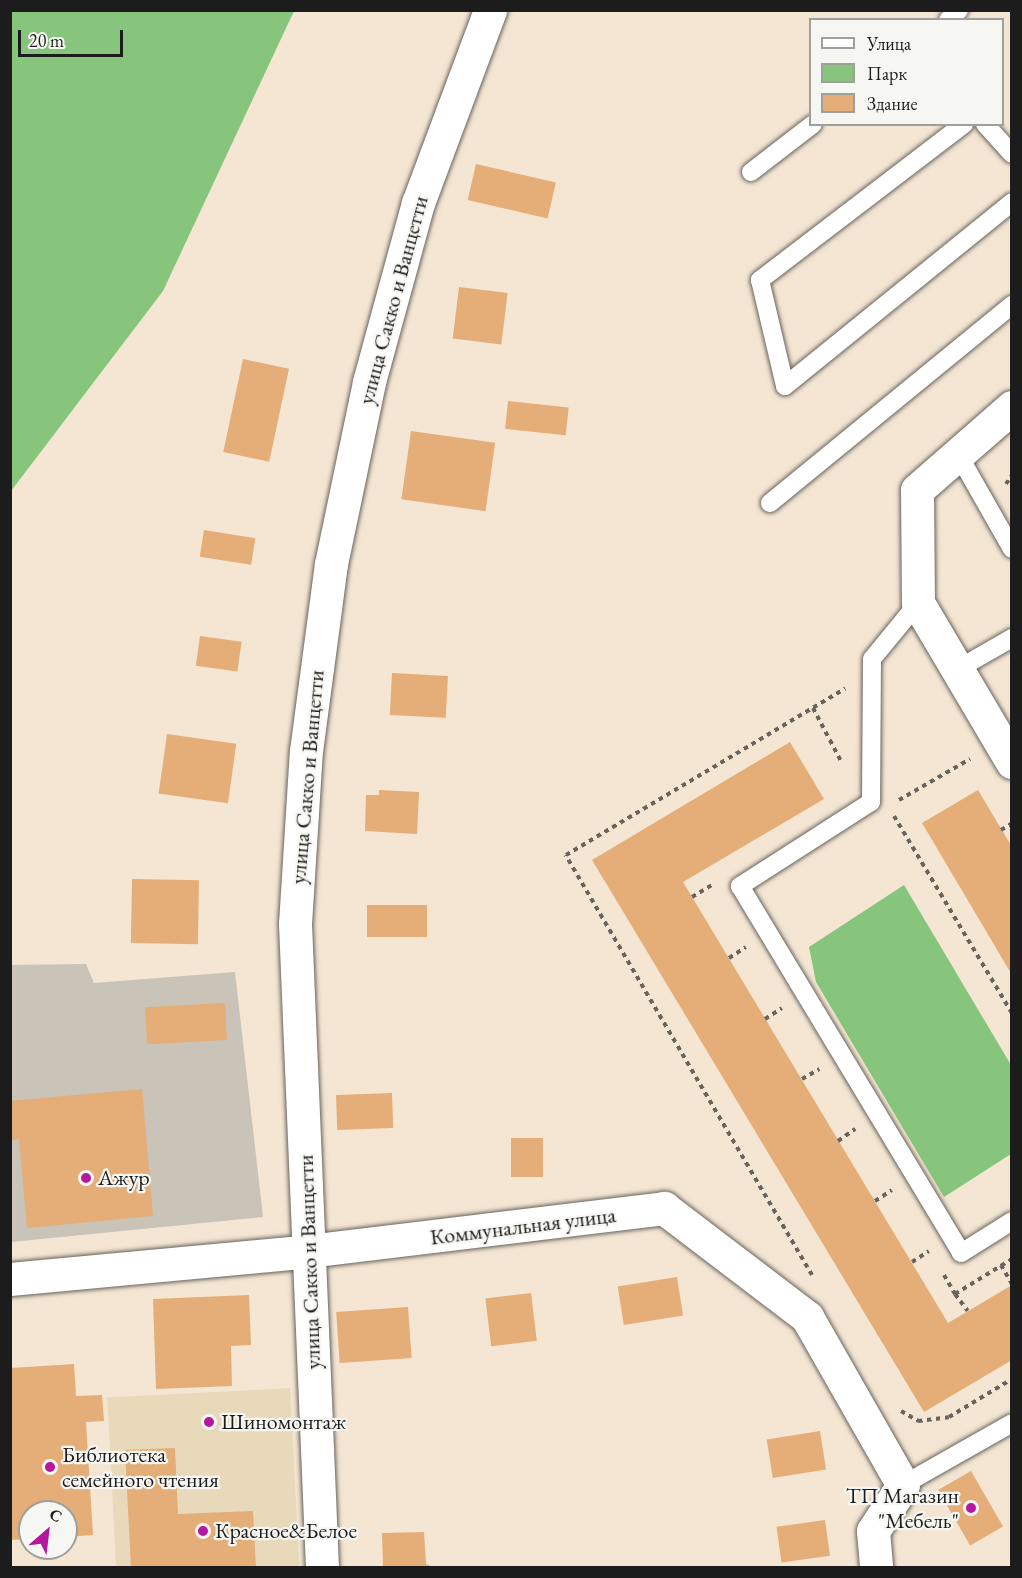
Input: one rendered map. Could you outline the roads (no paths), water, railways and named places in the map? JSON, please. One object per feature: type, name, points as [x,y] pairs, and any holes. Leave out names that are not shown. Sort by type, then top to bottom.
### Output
[{"type":"street","name":"улица Сакко и Ванцетти","points":[[322,1568],[295,924],[306,751],[331,564],[369,382],[418,203],[490,10]]},
{"type":"street","points":[[1011,407],[917,490],[918,603],[1011,762]]},
{"type":"street","name":"Коммунальная улица","points":[[10,1279],[309,1251],[664,1209],[807,1317],[903,1485]]},
{"type":"street","points":[[876,1568],[873,1531],[903,1485]]},
{"type":"lane","points":[[751,172],[810,126]]},
{"type":"lane","points":[[961,126],[760,280],[784,386],[1011,202]]},
{"type":"lane","points":[[987,126],[1011,154]]},
{"type":"lane","points":[[770,503],[1011,305]]},
{"type":"lane","points":[[958,454],[1011,549]]},
{"type":"lane","points":[[918,603],[872,659],[871,802],[740,886],[960,1253],[1011,1221]]},
{"type":"lane","points":[[958,669],[1011,638]]},
{"type":"lane","points":[[903,1485],[1011,1423]]},
{"type":"place","name":"Ажур","points":[[86,1178]]},
{"type":"place","name":"Шиномонтаж","points":[[209,1422]]},
{"type":"place","name":"Библиотека семейного чтения","points":[[50,1467]]},
{"type":"place","name":"ТП Магазин \"Мебель\"","points":[[971,1508]]},
{"type":"place","name":"Красное&Белое","points":[[203,1531]]}]
